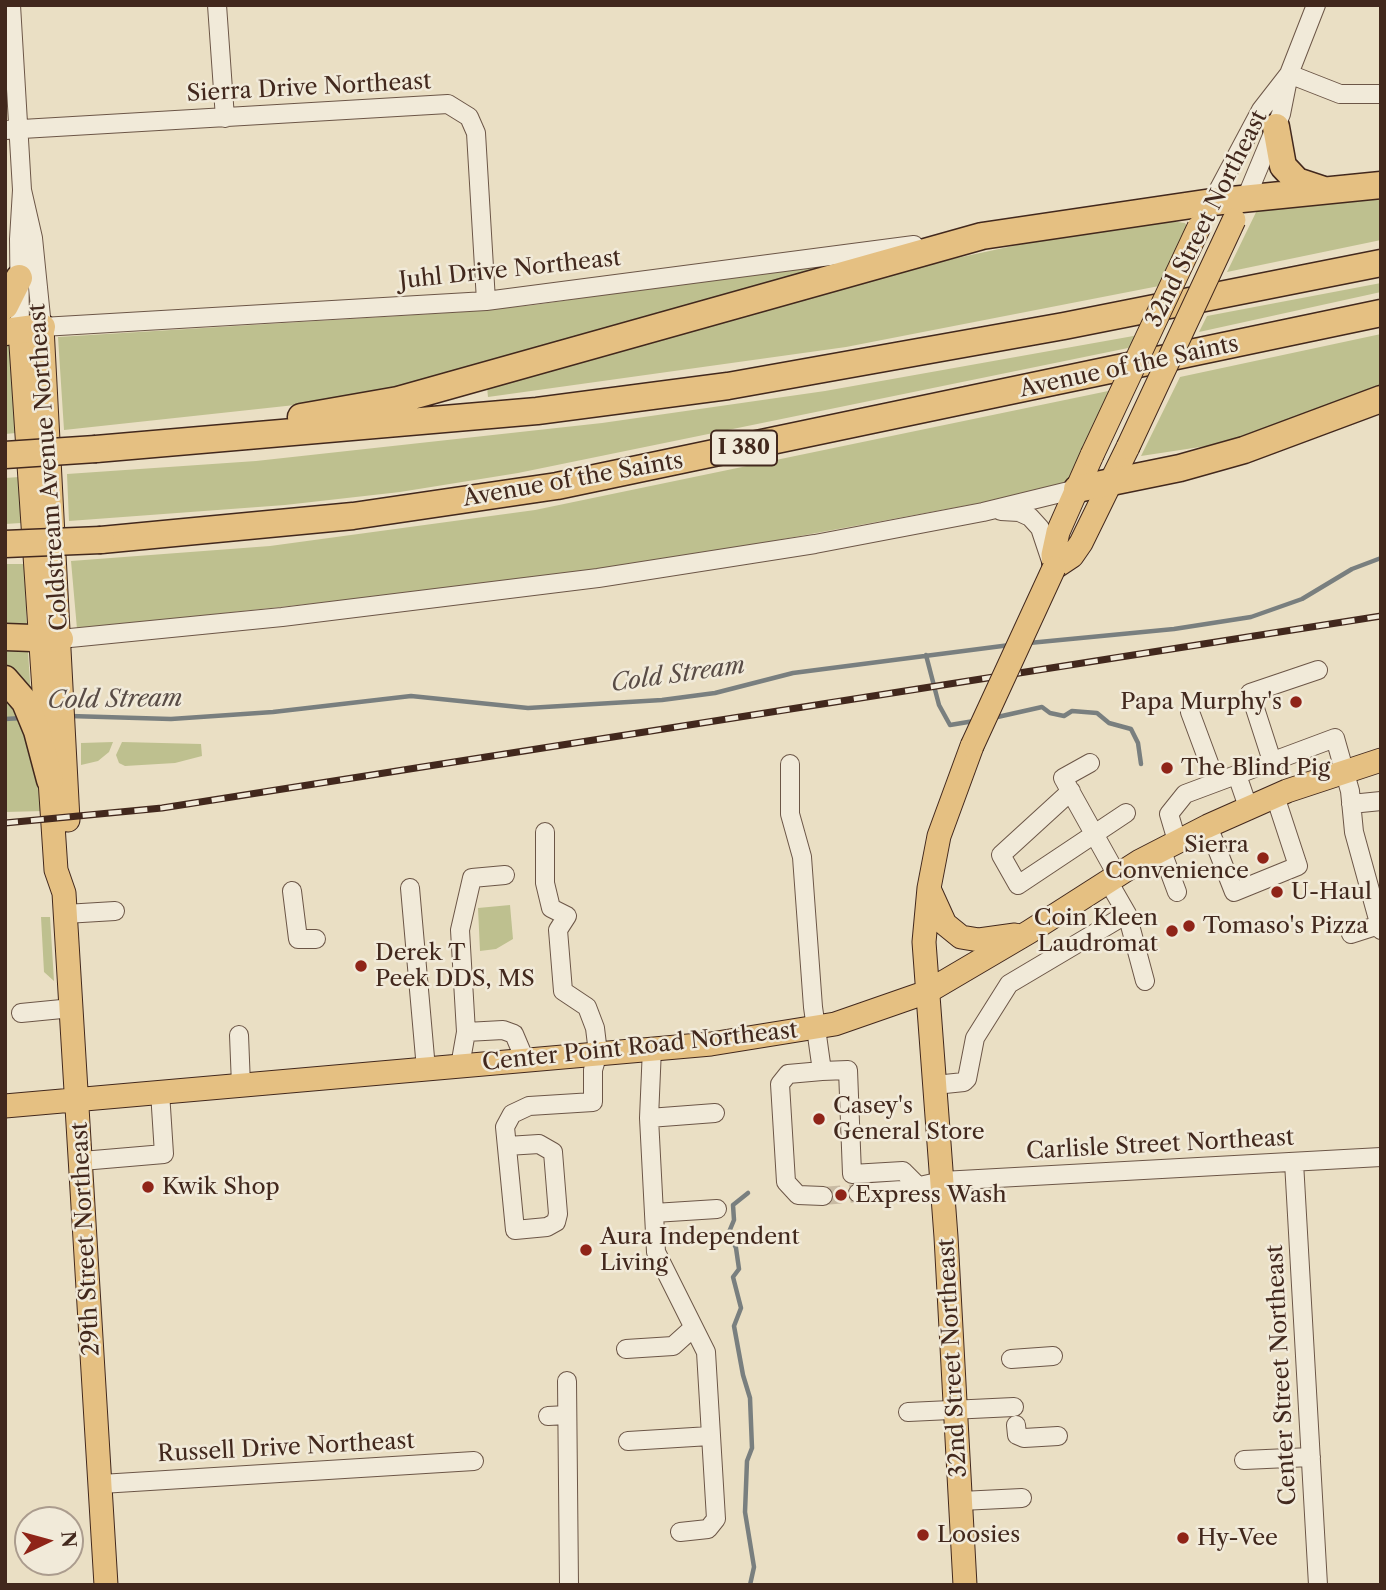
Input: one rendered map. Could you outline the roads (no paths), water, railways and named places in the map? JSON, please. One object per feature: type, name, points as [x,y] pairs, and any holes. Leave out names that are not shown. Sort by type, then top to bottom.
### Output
[{"type":"highway","points":[[1276,127],[1279,158],[1289,174],[1308,186],[1326,190]]},
{"type":"highway","points":[[160,443],[398,400],[982,236],[1212,202],[1240,209],[1326,190],[1381,185]]},
{"type":"highway","points":[[5,456],[537,411],[728,386],[1064,326],[1381,263]]},
{"type":"highway","points":[[5,306],[19,278]]},
{"type":"highway","name":"Avenue of the Saints","points":[[5,544],[101,540],[353,516],[557,486],[1381,313]]},
{"type":"highway","points":[[1077,489],[1180,468],[1244,450],[1381,399]]},
{"type":"highway","points":[[5,637],[49,639]]},
{"type":"highway","points":[[5,679],[44,701],[51,747],[50,780]]},
{"type":"main road","name":"32nd Street Northeast","points":[[965,1585],[942,1181],[927,992],[925,942],[929,888],[948,804],[1054,568],[1054,544],[1092,455],[1212,202]]},
{"type":"main road","name":"32nd Street Northeast","points":[[1054,568],[1072,555],[1081,543],[1240,209]]},
{"type":"main road","name":"Coldstream Avenue Northeast","points":[[22,330],[49,639],[44,701],[51,747]]},
{"type":"main road","name":"29th Street Northeast","points":[[51,747],[71,868],[64,903]]},
{"type":"main road","name":"Center Point Road Northeast","points":[[5,1107],[737,1041],[817,1028],[899,1004],[927,992],[1169,845],[1275,796],[1381,760]]},
{"type":"main road","name":"29th Street Northeast","points":[[50,780],[56,870],[64,903],[72,1008],[106,1585]]},
{"type":"main road","points":[[929,888],[945,924],[961,937],[979,940],[1029,932]]},
{"type":"street","name":"Coldstream Avenue Northeast","points":[[11,5],[12,130],[33,238],[22,330]]},
{"type":"street","points":[[217,5],[225,118]]},
{"type":"street","points":[[1310,7],[1289,74],[1340,94],[1381,94]]},
{"type":"street","name":"32nd Street Northeast","points":[[1240,209],[1276,127],[1286,98],[1289,74]]},
{"type":"street","name":"32nd Street Northeast","points":[[1212,202],[1261,110],[1289,74]]},
{"type":"street","name":"Sierra Drive Northeast","points":[[12,130],[448,104],[469,117],[475,132],[486,301]]},
{"type":"street","name":"Coldstream Avenue Northeast","points":[[22,190],[19,278],[22,330]]},
{"type":"street","name":"Juhl Drive Northeast","points":[[22,330],[486,301],[982,236]]},
{"type":"street","points":[[49,639],[282,617],[598,578],[815,544],[983,512],[1077,489]]},
{"type":"street","points":[[983,512],[1007,510],[1030,517],[1041,528],[1054,568]]},
{"type":"street","points":[[1272,761],[1250,693],[1318,670]]},
{"type":"street","points":[[1190,712],[1216,782]]},
{"type":"street","points":[[1177,892],[1169,845],[1169,814],[1185,794],[1335,738],[1345,771],[1354,832],[1380,928],[1351,934]]},
{"type":"street","points":[[1090,763],[1063,778],[1094,833],[1126,914],[1145,981]]},
{"type":"street","points":[[790,764],[790,814],[802,857],[822,1071]]},
{"type":"street","points":[[1237,775],[1248,807]]},
{"type":"street","points":[[1071,791],[1001,855],[1018,885],[1126,813]]},
{"type":"street","points":[[1208,826],[1234,892],[1298,866],[1275,796]]},
{"type":"street","points":[[1351,804],[1381,801]]},
{"type":"street","points":[[507,1146],[539,1144],[553,1152],[558,1214],[556,1222],[547,1227],[515,1230],[505,1127],[512,1114],[529,1106],[593,1102],[593,1070],[598,1053],[595,1028],[587,1007],[563,991],[558,930],[567,916],[551,908],[545,883],[545,832]]},
{"type":"street","points":[[460,1066],[466,1032],[460,929],[472,878],[505,876]]},
{"type":"street","points":[[410,888],[426,1069]]},
{"type":"street","points":[[292,891],[298,939],[316,939]]},
{"type":"street","points":[[64,903],[115,911]]},
{"type":"street","points":[[934,1085],[964,1082],[967,1079],[975,1038],[1009,984],[1126,914]]},
{"type":"street","points":[[21,1013],[72,1008]]},
{"type":"street","points":[[466,1032],[503,1030],[514,1034],[525,1059]]},
{"type":"street","points":[[239,1035],[241,1085]]},
{"type":"street","points":[[652,1048],[649,1118],[656,1252],[706,1352],[716,1519],[708,1529],[680,1532]]},
{"type":"street","points":[[823,1196],[798,1195],[786,1181],[780,1084],[788,1074],[848,1070],[852,1174],[902,1171],[917,1185]]},
{"type":"street","points":[[82,1161],[164,1154],[160,1092]]},
{"type":"street","points":[[649,1118],[715,1114]]},
{"type":"street","name":"Carlisle Street Northeast","points":[[858,1194],[902,1191],[917,1185],[942,1181],[1381,1157]]},
{"type":"street","name":"Center Street Northeast","points":[[1294,1162],[1318,1585]]},
{"type":"street","points":[[654,1213],[717,1209]]},
{"type":"street","points":[[626,1349],[673,1346],[693,1328]]},
{"type":"street","points":[[1011,1359],[1053,1356]]},
{"type":"street","points":[[567,1381],[569,1585]]},
{"type":"street","points":[[908,1412],[956,1410],[1015,1416],[1017,1435],[1024,1438],[1058,1436]]},
{"type":"street","points":[[548,1416],[567,1415]]},
{"type":"street","points":[[628,1441],[710,1436]]},
{"type":"street","points":[[1244,1460],[1311,1457]]},
{"type":"street","name":"Russell Drive Northeast","points":[[101,1484],[474,1461]]},
{"type":"street","points":[[961,1501],[1022,1498]]},
{"type":"waterway","name":"Cold Stream","points":[[1029,643],[1174,629],[1251,617],[1302,599],[1352,569],[1381,558]]},
{"type":"waterway","name":"Cold Stream","points":[[70,716],[171,719],[273,712],[411,696],[528,708],[662,700],[715,693],[793,673],[1010,645]]},
{"type":"waterway","points":[[926,655],[939,705],[950,725],[974,721]]},
{"type":"waterway","points":[[993,718],[1042,707],[1050,713],[1064,716],[1072,711],[1097,713],[1109,723],[1131,729],[1138,743],[1141,764]]},
{"type":"waterway","name":"Cold Stream","points":[[5,719],[23,718]]},
{"type":"waterway","points":[[748,1193],[733,1205],[734,1220],[729,1232],[736,1248],[739,1269],[733,1277],[741,1308],[734,1326],[750,1398],[752,1448],[747,1461],[745,1512],[754,1567],[750,1585]]},
{"type":"tunnel","points":[[823,1196],[858,1193]]},
{"type":"railway","points":[[5,823],[162,808],[1381,616]]},
{"type":"place","name":"Papa Murphy's","points":[[1296,702]]},
{"type":"place","name":"The Blind Pig","points":[[1167,768]]},
{"type":"place","name":"Sierra Convenience","points":[[1263,858]]},
{"type":"place","name":"U-Haul","points":[[1277,892]]},
{"type":"place","name":"Tomaso's Pizza","points":[[1189,926]]},
{"type":"place","name":"Coin Kleen Laudromat","points":[[1172,931]]},
{"type":"place","name":"Derek T Peek DDS, MS","points":[[361,966]]},
{"type":"place","name":"Casey's General Store","points":[[819,1119]]},
{"type":"place","name":"Kwik Shop","points":[[148,1187]]},
{"type":"place","name":"Express Wash","points":[[841,1195]]},
{"type":"place","name":"Aura Independent Living","points":[[586,1250]]},
{"type":"place","name":"Loosies","points":[[923,1535]]},
{"type":"place","name":"Hy-Vee","points":[[1183,1538]]}]
